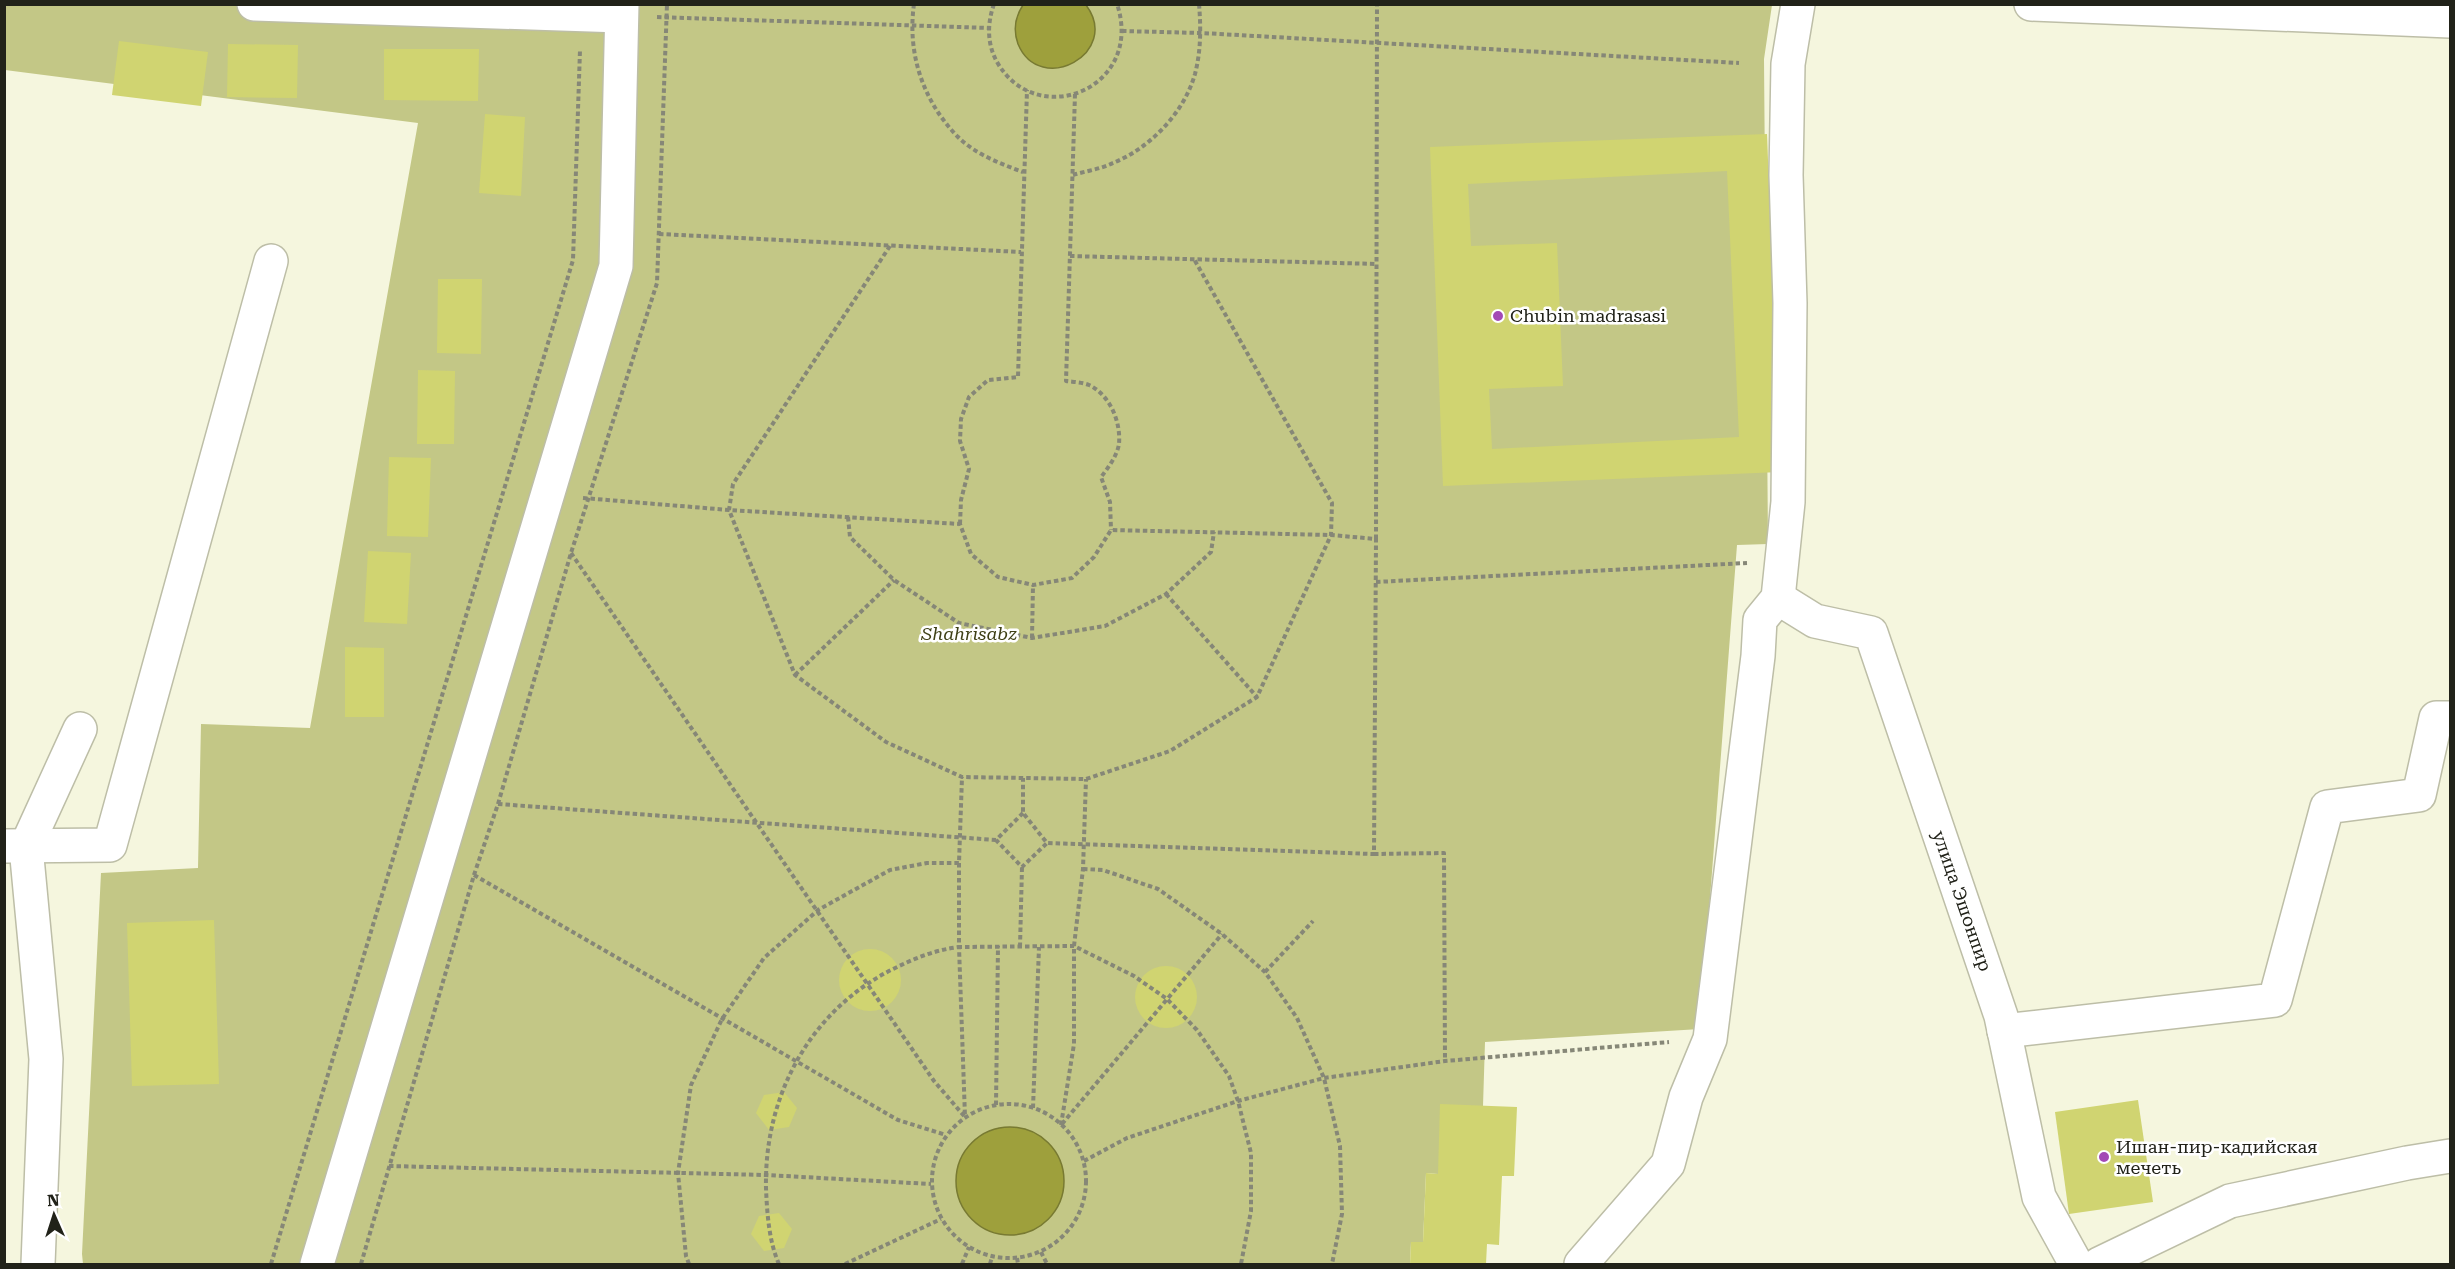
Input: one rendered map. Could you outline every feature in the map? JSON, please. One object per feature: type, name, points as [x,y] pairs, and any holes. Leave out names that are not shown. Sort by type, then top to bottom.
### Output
[{"type":"street","points":[[254,4],[582,13],[622,10],[616,266],[317,1264]]},
{"type":"street","points":[[1581,1264],[1668,1164],[1686,1097],[1710,1039],[1760,620],[1779,585],[1788,502],[1790,303],[1786,175],[1788,64],[1798,4]]},
{"type":"street","points":[[2031,4],[2451,21]]},
{"type":"street","points":[[15,847],[110,845],[271,261]]},
{"type":"street","name":"улица Эшонпир","points":[[1779,585],[1815,621],[1871,633],[2004,1031],[2040,1197],[2076,1264]]},
{"type":"street","points":[[2004,1031],[2275,1000],[2327,807],[2419,795],[2436,718],[2451,718]]},
{"type":"street","points":[[38,1264],[46,1059],[15,847],[80,729]]},
{"type":"street","points":[[2099,1264],[2230,1201],[2407,1163],[2451,1156]]},
{"type":"path","points":[[914,4],[911,27],[917,70],[933,105],[959,138],[995,162],[1023,172]]},
{"type":"path","points":[[994,4],[988,35],[993,56],[1004,74],[1019,87],[1042,95],[1075,94],[1087,90],[1100,81],[1114,64],[1122,42],[1122,20],[1117,4]]},
{"type":"path","points":[[1073,175],[1113,163],[1148,143],[1177,111],[1195,74],[1201,33],[1200,4]]},
{"type":"path","points":[[1374,854],[1377,4]]},
{"type":"path","points":[[622,10],[911,27],[989,28]]},
{"type":"path","points":[[271,1264],[573,260],[582,13]]},
{"type":"path","points":[[1122,31],[1201,33],[1739,63]]},
{"type":"path","points":[[1027,90],[1017,377],[988,380],[969,397],[961,419],[960,441],[969,469],[961,500],[960,524],[971,554],[998,577],[1033,585],[1072,578],[1094,557],[1111,530],[1110,502],[1101,477],[1110,465],[1119,445],[1117,421],[1106,398],[1088,385],[1066,381],[1075,94]]},
{"type":"path","points":[[616,232],[1021,252]]},
{"type":"path","points":[[890,246],[733,484],[729,510],[795,675],[886,742],[962,777],[1086,779],[1170,751],[1257,696],[1331,535],[1332,503],[1194,259]]},
{"type":"path","points":[[1071,256],[1377,264]]},
{"type":"path","points":[[547,495],[729,510],[960,524]]},
{"type":"path","points":[[848,517],[850,537],[894,580],[959,623],[1032,639],[1105,626],[1166,594],[1212,552],[1214,532]]},
{"type":"path","points":[[1111,530],[1331,535],[1376,539]]},
{"type":"path","points":[[571,553],[934,1081],[965,1117]]},
{"type":"path","points":[[1376,582],[1750,563],[1779,585]]},
{"type":"path","points":[[795,675],[894,580]]},
{"type":"path","points":[[1032,639],[1033,585]]},
{"type":"path","points":[[1166,594],[1257,696]]},
{"type":"path","points":[[962,777],[959,838],[959,947],[965,1117]]},
{"type":"path","points":[[1023,778],[1023,813],[1047,843]]},
{"type":"path","points":[[1061,1125],[1074,1044],[1074,946],[1083,869],[1086,779]]},
{"type":"path","points":[[498,804],[996,840],[1022,867]]},
{"type":"path","points":[[996,840],[1023,813]]},
{"type":"path","points":[[1020,947],[1022,867],[1047,843],[1374,854],[1444,853],[1445,1061]]},
{"type":"path","points":[[689,1264],[686,1257],[678,1173],[691,1084],[722,1019],[764,957],[818,910],[890,870],[927,863],[959,863]]},
{"type":"path","points":[[1083,869],[1103,870],[1158,889],[1222,933],[1265,972],[1297,1018],[1324,1078],[1340,1146],[1342,1214],[1332,1264]]},
{"type":"path","points":[[474,875],[898,1120],[946,1135]]},
{"type":"path","points":[[1265,972],[1313,921]]},
{"type":"path","points":[[1061,1125],[1222,933]]},
{"type":"path","points":[[996,1105],[998,946]]},
{"type":"path","points":[[779,1264],[775,1256],[766,1208],[769,1135],[783,1089],[796,1060],[826,1020],[851,994],[867,982],[935,950],[959,947],[1074,946],[1134,976],[1167,999],[1197,1030],[1229,1077],[1238,1101],[1251,1153],[1251,1211],[1241,1264]]},
{"type":"path","points":[[1033,1108],[1039,947]]},
{"type":"path","points":[[1084,1161],[1127,1138],[1238,1101],[1324,1078],[1445,1061],[1572,1048],[1710,1039]]},
{"type":"path","points":[[996,1105],[1033,1108],[1048,1115],[1061,1125],[1075,1141],[1084,1161],[1086,1182],[1083,1204],[1074,1223],[1060,1239],[1041,1252],[1017,1258],[992,1257],[969,1247],[953,1235],[940,1219],[931,1184],[935,1158],[946,1135],[965,1117],[996,1105]]},
{"type":"path","points":[[389,1166],[766,1175],[931,1184]]},
{"type":"path","points":[[845,1264],[940,1219]]},
{"type":"path","points":[[962,1264],[969,1247]]},
{"type":"path","points":[[1041,1252],[1047,1264]]},
{"type":"path","points":[[990,1264],[992,1257]]},
{"type":"path","points":[[1017,1258],[1018,1264]]},
{"type":"green space","name":"Shahrisabz","points":[[5,4],[1772,5],[1764,59],[1768,544],[1737,545],[1700,1029],[1485,1042],[1483,1106],[1438,1174],[1426,1173],[1423,1242],[1411,1242],[1410,1264],[83,1264],[101,873],[198,868],[201,724],[310,728],[418,123],[5,70]]},
{"type":"shaded area","points":[[1023,5],[1086,5],[1094,23],[1094,39],[1086,52],[1074,62],[1059,68],[1043,67],[1029,60],[1018,44],[1015,29],[1018,14]]},
{"type":"shaded area","points":[[1010,1127],[1031,1131],[1048,1143],[1060,1160],[1064,1181],[1060,1202],[1048,1219],[1031,1231],[1010,1235],[989,1231],[972,1219],[960,1202],[956,1181],[960,1160],[972,1143],[989,1131]]},
{"type":"building","points":[[119,41],[208,52],[201,106],[112,95]]},
{"type":"building","points":[[228,44],[298,45],[297,98],[227,97]]},
{"type":"building","points":[[384,49],[479,49],[478,101],[384,100]]},
{"type":"building","points":[[485,114],[525,117],[521,196],[479,193]]},
{"type":"building","name":"Chubin madrasasi","points":[[1767,134],[1780,472],[1443,486],[1430,147]],"holes":[[[1727,171],[1739,437],[1492,449],[1489,389],[1563,386],[1557,243],[1471,246],[1468,184]]]},
{"type":"building","points":[[438,279],[482,279],[481,354],[437,353]]},
{"type":"building","points":[[418,370],[455,371],[454,444],[417,444]]},
{"type":"building","points":[[389,457],[431,458],[428,537],[387,536]]},
{"type":"building","points":[[368,551],[411,553],[407,624],[364,622]]},
{"type":"building","points":[[345,647],[384,648],[384,717],[345,717]]},
{"type":"building","points":[[214,920],[219,1084],[132,1086],[127,923]]},
{"type":"building","points":[[870,949],[882,951],[892,958],[899,968],[901,980],[899,992],[892,1002],[882,1009],[870,1011],[858,1009],[848,1002],[841,992],[839,980],[841,968],[848,958],[858,951]]},
{"type":"building","points":[[1166,966],[1178,968],[1188,975],[1195,985],[1197,997],[1195,1009],[1188,1019],[1178,1026],[1166,1028],[1154,1026],[1144,1019],[1137,1009],[1135,997],[1137,985],[1144,975],[1154,968]]},
{"type":"building","points":[[784,1092],[797,1108],[789,1127],[769,1130],[756,1113],[764,1095]]},
{"type":"building","name":"Ишан-пир-кадийская мечеть","points":[[2138,1100],[2153,1202],[2069,1214],[2055,1112]]},
{"type":"building","points":[[1440,1104],[1517,1107],[1514,1176],[1502,1176],[1499,1245],[1487,1244],[1486,1264],[1410,1264],[1411,1242],[1423,1242],[1426,1173],[1438,1174]]},
{"type":"building","points":[[779,1213],[792,1229],[784,1248],[764,1251],[751,1234],[759,1216]]},
{"type":"place","name":"Chubin madrasasi","points":[[1498,316]]},
{"type":"place","name":"Ишан-пир-кадийская мечеть","points":[[2104,1157]]}]
